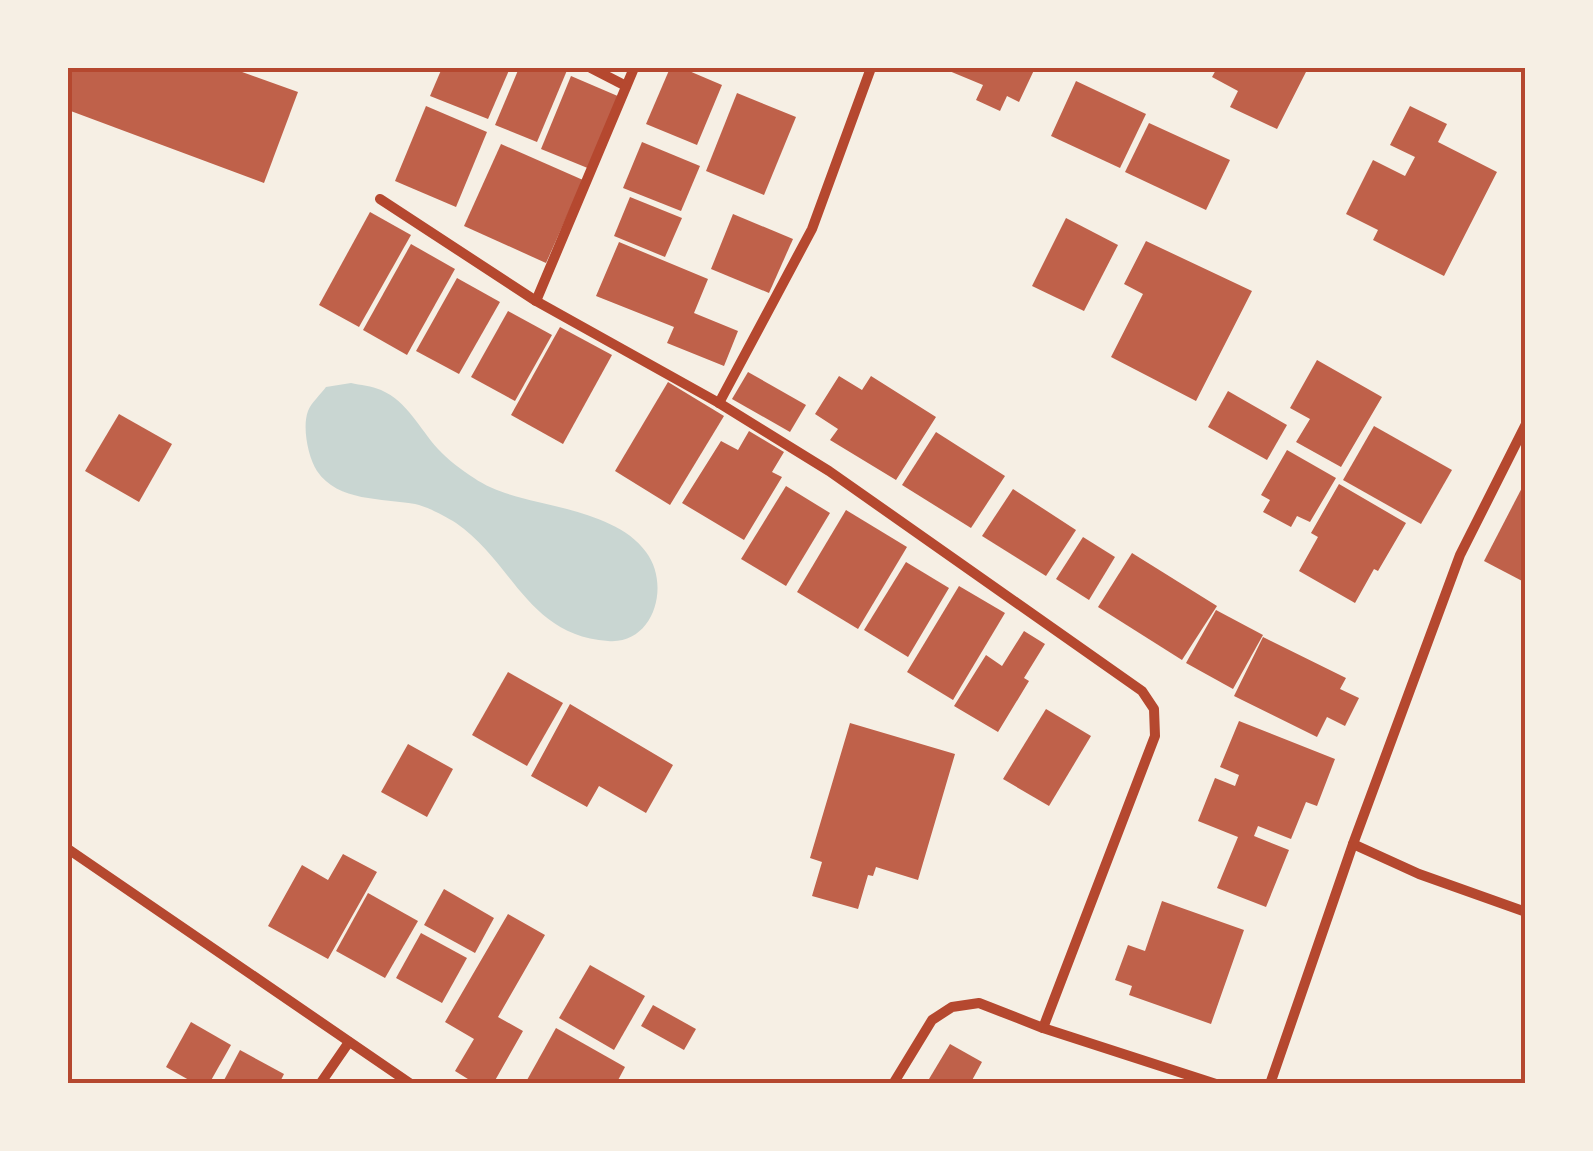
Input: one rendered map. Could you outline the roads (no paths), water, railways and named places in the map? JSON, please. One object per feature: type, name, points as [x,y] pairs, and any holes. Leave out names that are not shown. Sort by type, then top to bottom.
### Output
[{"type":"street","points":[[591,68],[626,86]]},
{"type":"street","points":[[536,301],[634,68]]},
{"type":"street","points":[[719,403],[812,229],[871,68]]},
{"type":"street","points":[[380,200],[536,301],[719,403],[829,470],[1142,691],[1154,709],[1154,736],[1043,1028]]},
{"type":"street","points":[[1270,1084],[1353,844],[1460,555],[1526,424]]},
{"type":"street","points":[[1353,844],[1419,874],[1526,912]]},
{"type":"street","points":[[68,849],[412,1084]]},
{"type":"street","points":[[893,1084],[932,1020],[952,1007],[979,1004],[1216,1084]]},
{"type":"street","points":[[320,1084],[348,1042]]}]
